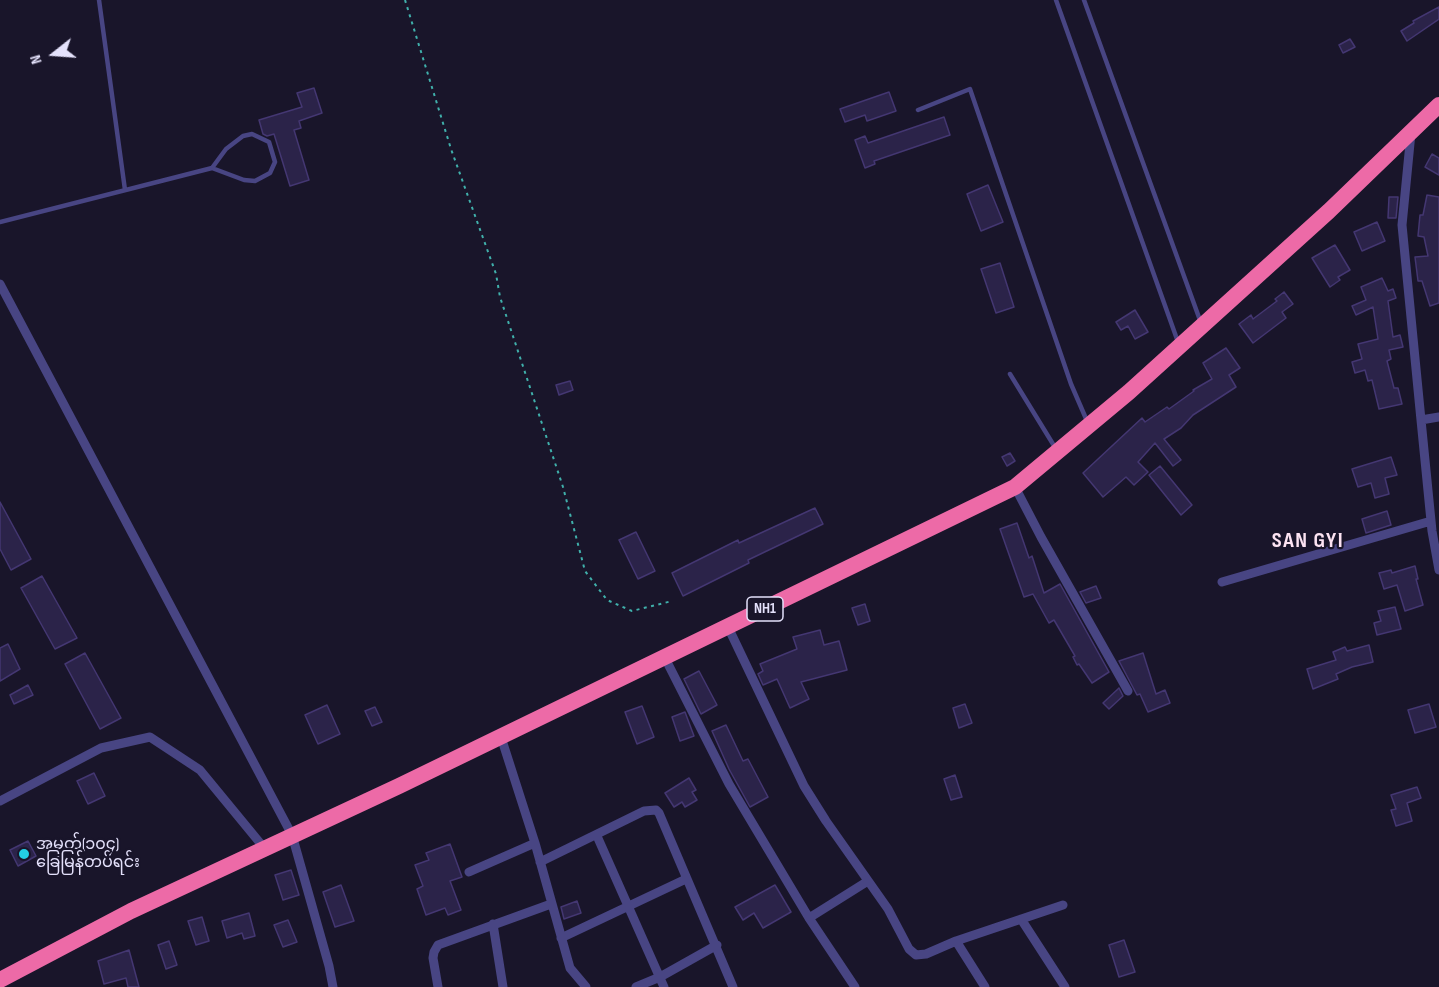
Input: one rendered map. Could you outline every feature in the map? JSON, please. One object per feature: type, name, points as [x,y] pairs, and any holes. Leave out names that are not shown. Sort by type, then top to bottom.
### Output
[{"type":"highway","name":"NH1","points":[[0,980],[131,911],[291,835],[352,809],[1015,487],[1089,426],[1202,326],[1329,211],[1439,105]]},
{"type":"street","points":[[1411,130],[1402,225],[1420,420],[1439,570]]},
{"type":"street","points":[[0,284],[291,835],[330,966],[333,987]]},
{"type":"street","points":[[1420,420],[1439,417]]},
{"type":"street","points":[[1015,487],[1128,691]]},
{"type":"street","points":[[1222,582],[1434,527]]},
{"type":"street","points":[[728,627],[804,786],[888,909],[909,949],[916,955],[926,954],[956,941],[1063,905]]},
{"type":"street","points":[[665,658],[729,784],[809,918],[855,987]]},
{"type":"street","points":[[501,737],[535,843],[570,968],[586,987]]},
{"type":"street","points":[[0,801],[101,748],[150,738],[200,770],[265,849]]},
{"type":"street","points":[[540,862],[644,812],[656,810],[717,945],[733,987]]},
{"type":"street","points":[[597,836],[664,987]]},
{"type":"street","points":[[469,872],[535,843]]},
{"type":"street","points":[[561,938],[686,879]]},
{"type":"street","points":[[809,918],[868,881]]},
{"type":"street","points":[[438,987],[433,958],[438,945],[551,904]]},
{"type":"street","points":[[1022,919],[1065,987]]},
{"type":"street","points":[[492,924],[503,987]]},
{"type":"street","points":[[956,941],[985,987]]},
{"type":"street","points":[[636,987],[660,977],[717,945]]},
{"type":"lane","points":[[99,0],[125,190]]},
{"type":"lane","points":[[1056,0],[1179,346]]},
{"type":"lane","points":[[1084,0],[1202,326]]},
{"type":"lane","points":[[918,110],[970,89],[1071,384],[1089,426]]},
{"type":"lane","points":[[0,222],[212,168],[244,180],[255,181],[270,173],[275,162],[269,142],[252,134],[243,136],[226,149],[212,168]]},
{"type":"lane","points":[[1010,374],[1058,451]]},
{"type":"path","points":[[405,0],[451,149],[496,274],[500,297],[563,487],[585,571],[607,600],[632,611],[672,601]]},
{"type":"building","points":[[1439,7],[1439,19],[1407,41],[1401,31],[1414,23],[1413,21]]},
{"type":"building","points":[[1350,39],[1355,47],[1343,53],[1339,45]]},
{"type":"building","points":[[314,88],[322,113],[299,121],[301,128],[294,130],[309,180],[290,186],[274,134],[267,136],[263,134],[259,120],[302,107],[297,93]]},
{"type":"building","points":[[889,92],[896,111],[867,121],[865,115],[845,122],[840,109]]},
{"type":"building","points":[[944,117],[950,135],[874,161],[875,164],[865,168],[855,140],[865,136],[868,143]]},
{"type":"building","points":[[1432,154],[1439,158],[1439,175],[1425,167]]},
{"type":"building","points":[[988,185],[1003,222],[981,231],[967,194]]},
{"type":"building","points":[[1427,195],[1439,197],[1439,303],[1430,306],[1422,281],[1418,281],[1415,257],[1428,256],[1424,237],[1418,236],[1420,215],[1423,215]]},
{"type":"building","points":[[1389,197],[1398,197],[1396,218],[1388,218]]},
{"type":"building","points":[[1377,222],[1385,241],[1362,251],[1354,232]]},
{"type":"building","points":[[1335,245],[1350,270],[1338,277],[1340,280],[1330,287],[1312,258]]},
{"type":"building","points":[[1000,263],[1014,307],[996,313],[981,269]]},
{"type":"building","points":[[1382,278],[1388,291],[1393,289],[1396,298],[1388,301],[1393,337],[1400,335],[1403,347],[1389,350],[1391,359],[1387,361],[1394,388],[1398,388],[1402,404],[1379,409],[1372,380],[1368,381],[1365,370],[1355,373],[1352,362],[1362,359],[1358,344],[1378,339],[1373,307],[1356,315],[1352,306],[1366,300],[1361,287]]},
{"type":"building","points":[[1284,292],[1293,304],[1282,312],[1286,318],[1253,343],[1239,324],[1251,315],[1253,319],[1277,301],[1275,299]]},
{"type":"building","points":[[1135,310],[1148,332],[1135,339],[1128,326],[1121,330],[1116,322]]},
{"type":"building","points":[[1226,348],[1240,368],[1229,375],[1236,387],[1193,415],[1181,428],[1164,439],[1181,460],[1173,466],[1155,443],[1138,462],[1148,472],[1134,485],[1126,477],[1103,497],[1083,473],[1142,418],[1145,422],[1167,407],[1169,409],[1193,390],[1212,379],[1203,363]]},
{"type":"building","points":[[570,381],[573,390],[559,395],[556,385]]},
{"type":"building","points":[[1010,453],[1015,461],[1007,466],[1002,457]]},
{"type":"building","points":[[1391,457],[1397,475],[1385,478],[1389,494],[1375,498],[1371,483],[1358,487],[1352,469]]},
{"type":"building","points":[[1160,466],[1192,505],[1181,515],[1149,475]]},
{"type":"building","points":[[0,502],[31,559],[11,570],[0,549]]},
{"type":"building","points":[[815,508],[823,524],[748,560],[749,563],[683,596],[672,573],[738,540],[739,543]]},
{"type":"building","points":[[1387,511],[1391,525],[1366,533],[1362,519]]},
{"type":"building","points":[[1017,523],[1029,558],[1032,556],[1044,593],[1060,584],[1109,672],[1092,683],[1079,664],[1077,665],[1073,657],[1075,656],[1054,620],[1049,623],[1033,594],[1024,597],[1000,529]]},
{"type":"building","points":[[636,532],[655,571],[638,579],[619,540]]},
{"type":"building","points":[[1415,566],[1423,605],[1405,611],[1397,585],[1384,589],[1379,573],[1391,570],[1392,573]]},
{"type":"building","points":[[42,576],[77,638],[55,649],[21,588]]},
{"type":"building","points":[[1096,586],[1101,598],[1086,603],[1080,592]]},
{"type":"building","points":[[865,604],[870,621],[858,625],[852,608]]},
{"type":"building","points":[[1395,607],[1401,629],[1377,635],[1374,623],[1381,621],[1378,611]]},
{"type":"building","points":[[820,630],[824,645],[839,641],[847,670],[801,682],[809,699],[790,708],[777,679],[763,685],[758,674],[763,671],[760,664],[797,649],[793,637]]},
{"type":"building","points":[[8,644],[20,669],[0,681],[0,648]]},
{"type":"building","points":[[1369,645],[1373,662],[1336,674],[1338,679],[1313,689],[1307,669],[1336,660],[1333,652],[1345,647],[1347,651]]},
{"type":"building","points":[[85,653],[121,718],[100,729],[65,664]]},
{"type":"building","points":[[1143,653],[1156,694],[1165,690],[1170,703],[1148,712],[1140,694],[1137,695],[1119,661]]},
{"type":"building","points":[[699,671],[717,705],[701,714],[684,679]]},
{"type":"building","points":[[28,685],[33,695],[14,704],[10,695]]},
{"type":"building","points":[[1119,688],[1123,696],[1109,709],[1103,703]]},
{"type":"building","points":[[965,704],[972,723],[959,728],[953,708]]},
{"type":"building","points":[[1429,704],[1436,727],[1415,733],[1408,710]]},
{"type":"building","points":[[327,705],[340,734],[318,744],[305,715]]},
{"type":"building","points":[[642,706],[654,737],[637,744],[625,712]]},
{"type":"building","points":[[375,707],[382,722],[372,726],[365,711]]},
{"type":"building","points":[[685,712],[694,736],[680,741],[672,717]]},
{"type":"building","points":[[726,725],[743,761],[748,759],[768,797],[750,807],[712,731]]},
{"type":"building","points":[[94,773],[105,796],[88,804],[77,781]]},
{"type":"building","points":[[955,775],[962,797],[951,800],[944,779]]},
{"type":"building","points":[[689,778],[696,790],[692,792],[697,800],[685,807],[682,802],[674,807],[665,793]]},
{"type":"building","points":[[1417,787],[1421,798],[1407,803],[1412,821],[1396,826],[1391,810],[1396,809],[1391,795]]},
{"type":"building","points":[[28,841],[36,856],[18,866],[10,850]]},
{"type":"building","points":[[450,844],[462,877],[450,881],[461,910],[448,915],[445,908],[426,915],[417,889],[423,886],[415,865],[429,860],[426,853]]},
{"type":"building","points":[[291,870],[299,895],[283,900],[275,875]]},
{"type":"building","points":[[341,885],[354,921],[335,927],[323,892]]},
{"type":"building","points":[[775,885],[791,912],[763,928],[754,913],[743,920],[735,907]]},
{"type":"building","points":[[577,901],[581,913],[564,919],[561,907]]},
{"type":"building","points":[[249,913],[255,936],[244,939],[242,933],[227,938],[222,921]]},
{"type":"building","points":[[202,917],[209,941],[196,945],[188,921]]},
{"type":"building","points":[[288,920],[297,942],[283,947],[274,925]]},
{"type":"building","points":[[1124,940],[1135,972],[1119,977],[1109,945]]},
{"type":"building","points":[[169,941],[177,965],[166,969],[158,945]]},
{"type":"building","points":[[129,950],[139,987],[128,987],[126,978],[104,984],[98,961]]},
{"type":"place","name":"အမှတ်(၁၀၄) ခြေမြန်တပ်ရင်း","points":[[24,854]]},
{"type":"district","name":"SAN GYI","points":[[1308,541]]}]
